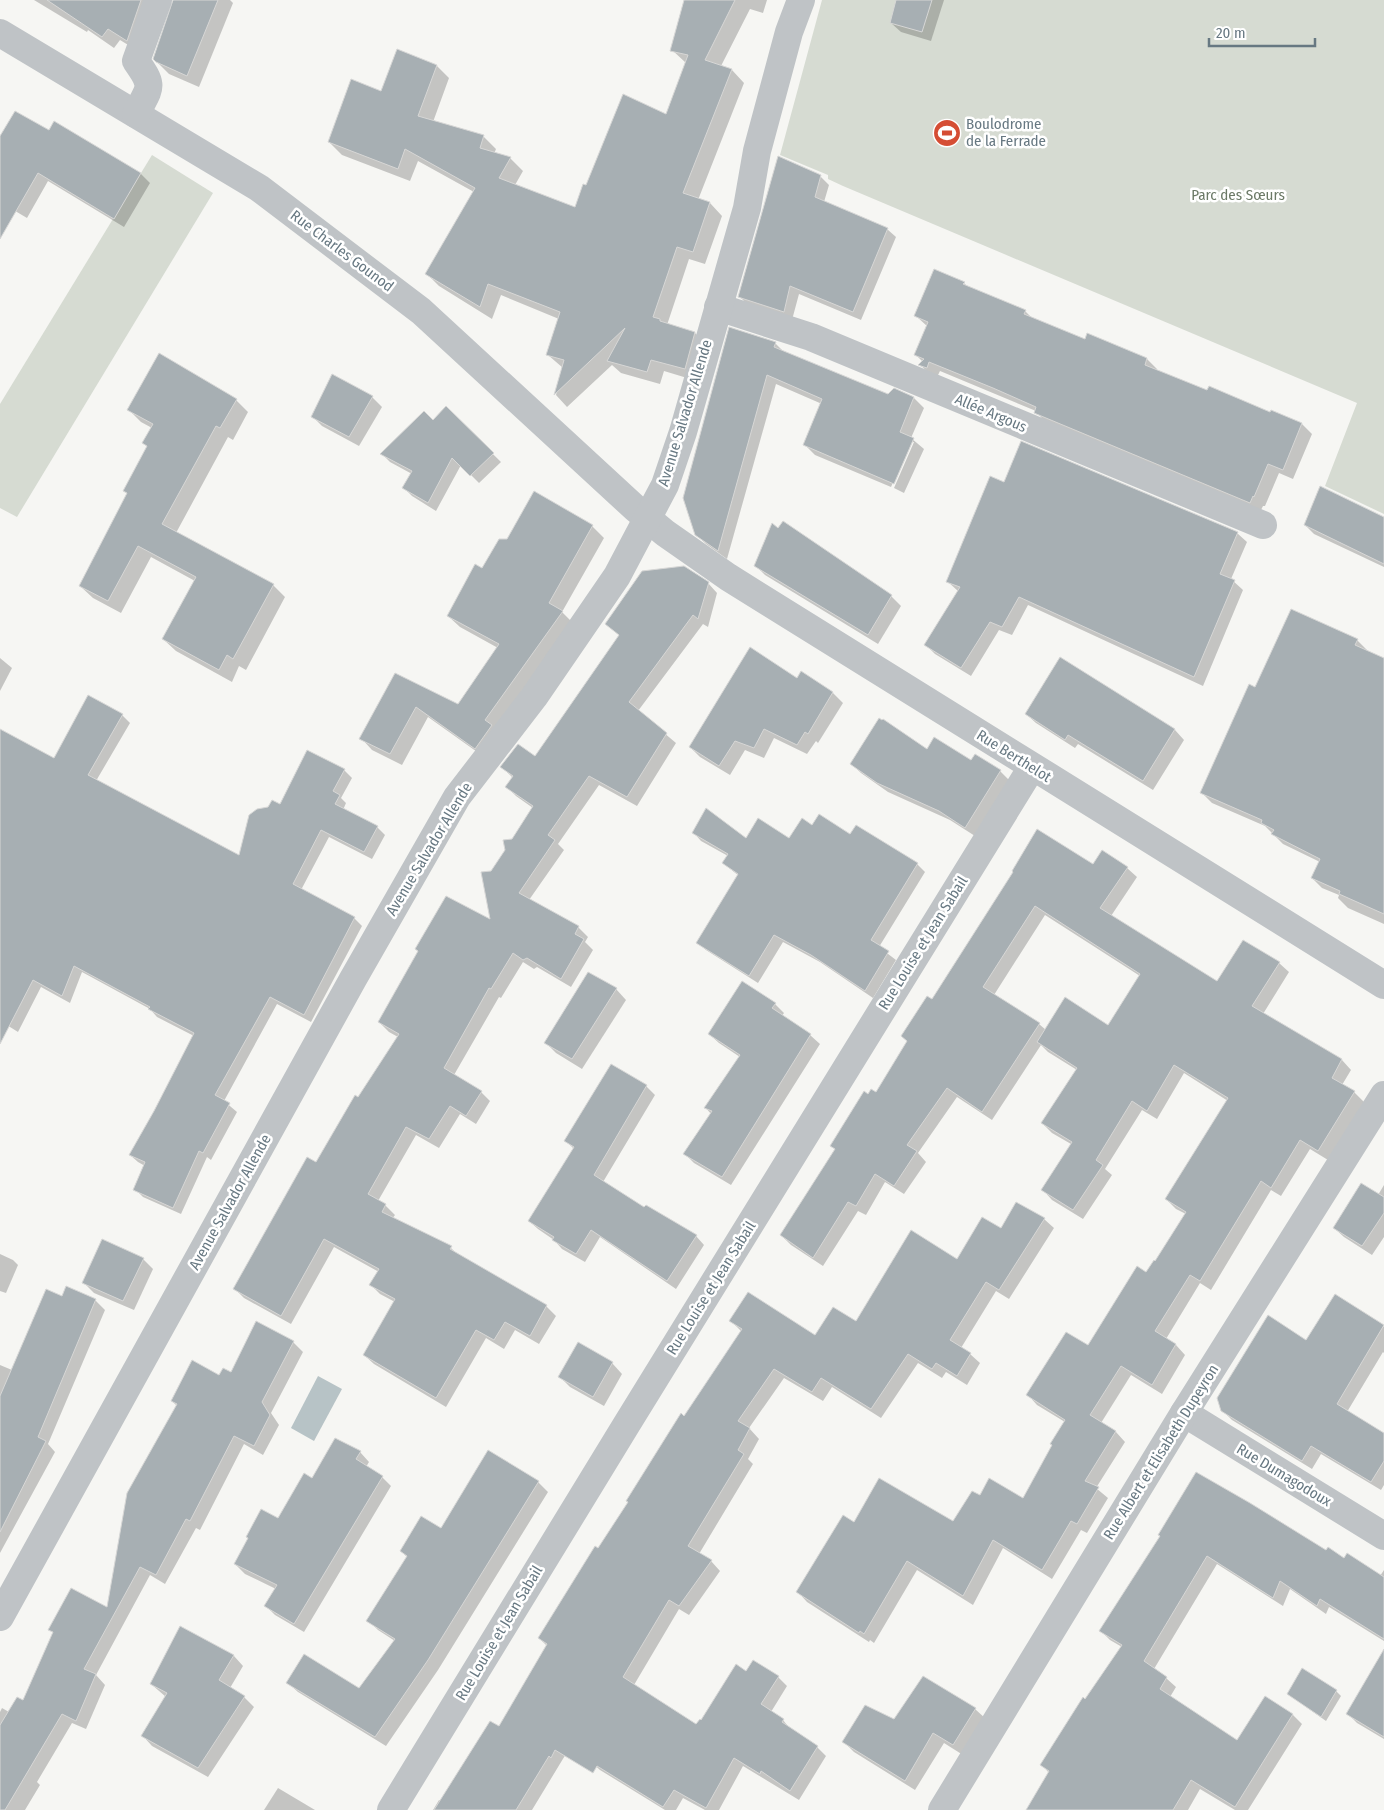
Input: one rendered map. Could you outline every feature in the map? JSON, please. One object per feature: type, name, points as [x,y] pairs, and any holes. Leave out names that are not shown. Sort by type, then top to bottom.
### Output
[{"type":"street","points":[[136,114],[149,89],[148,78],[136,61],[158,0]]},
{"type":"street","name":"Avenue Salvador Allende","points":[[0,1617],[353,979],[457,797],[534,696],[611,584],[665,485],[680,441],[747,208],[757,151],[789,32],[801,0]]},
{"type":"street","name":"Rue Charles Gounod","points":[[0,32],[259,188],[421,310],[648,519]]},
{"type":"street","name":"Allée Argous","points":[[718,307],[812,337],[1263,525]]},
{"type":"street","name":"Rue Berthelot","points":[[648,519],[728,577],[1384,985]]},
{"type":"street","name":"Rue Louise et Jean Sabail","points":[[391,1810],[635,1410],[1032,767]]},
{"type":"street","name":"Rue Albert et Elisabeth Dupeyron","points":[[942,1810],[1184,1413],[1384,1095]]},
{"type":"street","name":"Rue Dumagodoux","points":[[1184,1413],[1384,1536]]},
{"type":"green space","name":"Parc des Sœurs","points":[[822,0],[1384,0],[1384,514],[1325,486],[1357,403],[843,186],[828,179],[828,175],[780,155]]},
{"type":"green space","points":[[152,155],[213,193],[17,517],[0,508],[0,404]]},
{"type":"shaded area","points":[[318,1376],[342,1389],[314,1441],[291,1428]]},
{"type":"building","points":[[47,0],[141,0],[127,41],[108,29],[102,37]]},
{"type":"building","points":[[173,0],[218,0],[187,76],[153,59]]},
{"type":"building","points":[[684,0],[735,0],[705,60],[732,69],[683,193],[710,202],[693,252],[677,247],[653,317],[695,332],[685,369],[651,360],[647,372],[607,361],[625,328],[554,395],[564,360],[546,355],[560,312],[488,284],[480,307],[425,274],[475,188],[405,149],[398,169],[328,142],[351,79],[381,91],[397,49],[437,65],[418,116],[484,135],[480,148],[511,157],[499,178],[575,207],[583,184],[586,185],[623,94],[666,114],[688,55],[670,51]]},
{"type":"building","points":[[896,0],[932,0],[922,32],[890,23]]},
{"type":"building","points":[[15,111],[49,130],[54,121],[141,173],[114,219],[38,173],[0,239],[0,136]]},
{"type":"building","points":[[778,156],[821,175],[815,197],[888,228],[853,312],[790,286],[784,312],[738,297]]},
{"type":"building","points":[[934,269],[965,282],[963,284],[1026,310],[1024,314],[1085,339],[1087,333],[1147,358],[1145,365],[1207,390],[1209,386],[1270,412],[1271,410],[1302,423],[1283,470],[1268,464],[1250,503],[1034,413],[1036,407],[993,388],[929,362],[927,368],[918,365],[924,359],[914,355],[928,322],[914,316]]},
{"type":"building","points":[[729,327],[776,342],[774,347],[888,394],[894,388],[914,397],[900,432],[914,438],[894,484],[803,445],[822,399],[767,375],[718,551],[695,535],[683,498]]},
{"type":"building","points":[[159,353],[237,399],[220,428],[216,426],[162,524],[274,584],[233,659],[227,655],[219,670],[162,639],[196,577],[138,546],[108,601],[79,586],[127,493],[123,491],[147,446],[142,443],[153,424],[127,410]]},
{"type":"building","points":[[332,374],[373,396],[349,437],[311,417]]},
{"type":"building","points":[[446,406],[494,453],[470,476],[452,458],[428,503],[402,488],[412,471],[380,454],[424,411],[433,420]]},
{"type":"building","points":[[1021,441],[1238,532],[1220,574],[1235,580],[1194,677],[1019,597],[1002,627],[990,622],[961,668],[924,645],[960,587],[946,582],[990,476],[1004,482]]},
{"type":"building","points":[[1320,486],[1384,517],[1384,564],[1304,525]]},
{"type":"building","points":[[534,491],[593,525],[549,603],[563,611],[485,720],[492,725],[475,749],[416,707],[390,754],[359,739],[395,673],[458,704],[499,644],[447,616],[475,564],[482,568],[499,539],[507,539]]},
{"type":"building","points":[[783,521],[892,595],[868,635],[754,566],[772,523],[778,528]]},
{"type":"building","points":[[684,566],[709,582],[698,619],[693,615],[629,702],[667,733],[627,797],[589,776],[548,835],[555,840],[519,893],[579,926],[575,934],[584,939],[561,979],[527,958],[523,960],[513,953],[491,989],[489,988],[444,1068],[482,1091],[466,1116],[450,1106],[429,1139],[406,1127],[368,1194],[386,1204],[382,1212],[452,1246],[450,1249],[547,1305],[530,1336],[505,1322],[494,1340],[476,1330],[436,1398],[363,1355],[395,1299],[369,1285],[379,1269],[324,1239],[281,1316],[233,1289],[307,1157],[316,1162],[355,1095],[358,1097],[399,1034],[378,1022],[418,951],[415,949],[446,896],[490,919],[481,872],[491,871],[505,850],[503,840],[512,839],[533,806],[505,787],[513,776],[500,767],[518,744],[535,756],[619,635],[605,624],[642,571]]},
{"type":"building","points":[[1291,609],[1358,639],[1355,645],[1384,658],[1384,914],[1339,894],[1340,891],[1311,878],[1320,859],[1271,834],[1274,830],[1261,823],[1262,820],[1200,793],[1249,684],[1255,687]]},
{"type":"building","points":[[750,647],[797,678],[801,671],[833,692],[808,734],[805,732],[797,745],[764,729],[754,748],[735,741],[719,766],[689,747]]},
{"type":"building","points":[[1060,657],[1175,729],[1143,781],[1068,735],[1065,740],[1025,714]]},
{"type":"building","points":[[88,695],[123,714],[88,775],[239,855],[249,815],[257,809],[268,807],[272,800],[280,804],[307,750],[345,769],[333,791],[340,795],[335,804],[378,826],[364,852],[321,830],[293,884],[355,917],[304,1015],[270,997],[215,1095],[230,1103],[203,1153],[199,1151],[173,1208],[133,1190],[145,1162],[129,1155],[194,1033],[74,966],[62,996],[33,980],[0,1044],[0,729],[54,758]]},
{"type":"building","points":[[879,718],[927,749],[934,737],[971,760],[975,754],[1001,770],[965,828],[939,811],[877,783],[850,764]]},
{"type":"building","points":[[706,808],[746,838],[758,818],[789,838],[802,818],[812,825],[819,814],[850,834],[856,825],[918,863],[871,940],[889,951],[865,991],[811,955],[774,935],[749,976],[696,943],[738,874],[722,863],[728,854],[692,833]]},
{"type":"building","points":[[1037,829],[1093,864],[1102,850],[1128,867],[1100,908],[1217,981],[1243,940],[1280,962],[1252,1006],[1342,1059],[1332,1078],[1355,1091],[1318,1151],[1300,1140],[1271,1188],[1261,1181],[1200,1281],[1190,1275],[1155,1331],[1176,1344],[1152,1385],[1121,1366],[1090,1415],[1116,1431],[1085,1481],[1099,1487],[1077,1524],[1071,1521],[1042,1570],[993,1540],[963,1596],[907,1561],[864,1634],[860,1631],[859,1633],[796,1592],[843,1515],[854,1522],[879,1478],[953,1521],[972,1491],[980,1495],[989,1478],[1023,1498],[1052,1445],[1050,1444],[1065,1420],[1026,1395],[1066,1332],[1088,1345],[1137,1266],[1146,1272],[1155,1261],[1186,1212],[1165,1199],[1228,1098],[1174,1065],[1147,1111],[1132,1101],[1096,1160],[1103,1165],[1073,1210],[1041,1190],[1072,1142],[1041,1123],[1077,1068],[1037,1042],[1065,997],[1108,1025],[1140,974],[1035,906],[983,987],[1040,1023],[982,1112],[947,1088],[907,1145],[917,1151],[894,1186],[875,1174],[856,1206],[848,1202],[813,1258],[780,1235],[835,1149],[830,1146],[864,1091],[868,1094],[871,1089],[876,1092],[907,1041],[901,1036],[927,996],[932,999],[1013,872]]},
{"type":"building","points":[[588,972],[617,988],[572,1059],[544,1043]]},
{"type":"building","points":[[742,981],[776,1003],[772,1008],[811,1034],[722,1177],[683,1154],[712,1111],[704,1108],[740,1055],[708,1034]]},
{"type":"building","points":[[611,1064],[647,1085],[594,1175],[644,1207],[646,1205],[697,1235],[667,1281],[591,1230],[576,1254],[552,1240],[554,1237],[528,1221],[574,1147],[564,1141]]},
{"type":"building","points":[[1361,1183],[1384,1197],[1384,1213],[1362,1246],[1333,1228]]},
{"type":"building","points":[[1016,1202],[1045,1218],[999,1290],[986,1282],[950,1340],[971,1353],[957,1376],[936,1363],[932,1369],[908,1354],[871,1409],[821,1378],[812,1392],[774,1369],[738,1421],[750,1428],[738,1450],[744,1454],[688,1546],[712,1560],[679,1606],[669,1600],[623,1677],[696,1724],[701,1720],[736,1664],[746,1671],[753,1660],[779,1676],[761,1704],[784,1719],[782,1722],[818,1746],[790,1791],[761,1771],[760,1774],[734,1758],[706,1808],[674,1790],[663,1807],[597,1766],[593,1773],[555,1750],[551,1758],[549,1756],[516,1810],[434,1810],[490,1721],[499,1726],[547,1644],[538,1638],[595,1546],[598,1548],[628,1502],[626,1501],[681,1413],[684,1416],[742,1329],[729,1321],[748,1292],[815,1335],[833,1307],[856,1321],[911,1230],[957,1259],[982,1217],[1001,1228]]},
{"type":"building","points":[[102,1239],[144,1258],[123,1301],[82,1283]]},
{"type":"building","points":[[66,1286],[96,1299],[38,1437],[46,1441],[0,1532],[0,1396],[46,1289],[62,1296]]},
{"type":"building","points":[[1335,1294],[1384,1325],[1337,1404],[1384,1433],[1384,1461],[1371,1482],[1311,1446],[1302,1461],[1221,1411],[1217,1398],[1268,1315],[1306,1340]]},
{"type":"building","points":[[256,1321],[294,1341],[262,1402],[270,1415],[254,1446],[234,1436],[190,1521],[186,1519],[156,1575],[140,1567],[84,1669],[96,1674],[76,1721],[62,1714],[5,1810],[0,1810],[0,1725],[17,1697],[23,1700],[53,1632],[48,1630],[71,1588],[107,1607],[127,1493],[177,1404],[171,1401],[192,1360],[219,1375],[223,1368],[231,1372]]},
{"type":"building","points":[[578,1342],[613,1362],[593,1397],[558,1377]]},
{"type":"building","points":[[335,1438],[361,1451],[356,1459],[383,1476],[294,1624],[264,1606],[277,1585],[234,1564],[261,1509],[278,1518],[304,1473],[312,1478]]},
{"type":"building","points":[[488,1450],[539,1481],[428,1660],[375,1737],[286,1683],[304,1654],[359,1688],[395,1639],[366,1621],[407,1556],[400,1551],[421,1516],[441,1528]]},
{"type":"building","points":[[1196,1472],[1326,1550],[1328,1547],[1344,1558],[1347,1553],[1384,1577],[1384,1639],[1320,1599],[1317,1606],[1280,1581],[1273,1598],[1207,1556],[1144,1661],[1167,1677],[1160,1689],[1237,1740],[1265,1696],[1293,1714],[1235,1807],[1191,1780],[1173,1810],[1026,1810],[1049,1771],[1040,1765],[1083,1697],[1085,1699],[1122,1645],[1099,1631],[1160,1536],[1158,1535]]},
{"type":"building","points":[[180,1626],[234,1655],[219,1680],[245,1696],[198,1768],[141,1736],[167,1693],[150,1684]]},
{"type":"building","points":[[1384,1649],[1384,1737],[1346,1714]]},
{"type":"building","points":[[1302,1668],[1337,1690],[1321,1717],[1287,1694]]},
{"type":"building","points":[[923,1676],[976,1708],[953,1745],[933,1733],[905,1781],[842,1742],[865,1705],[894,1719]]},
{"type":"place","name":"Boulodrome de la Ferrade","points":[[947,133]]}]
